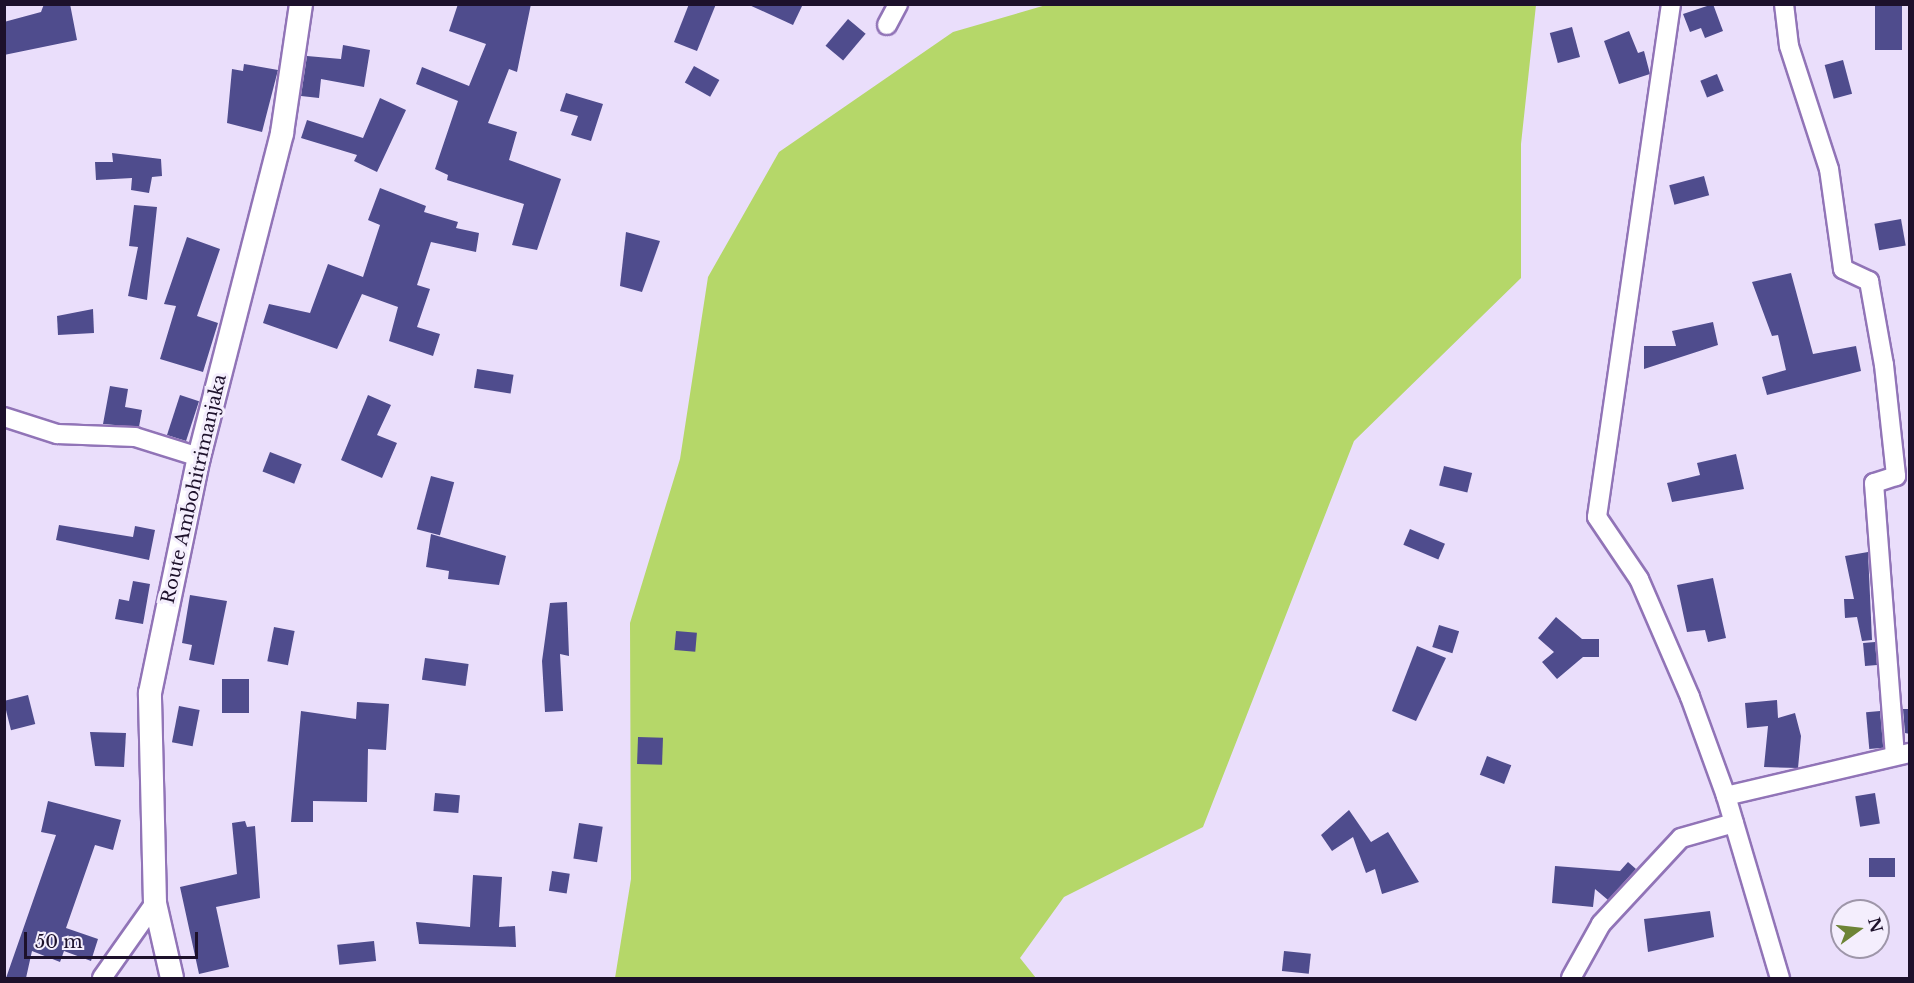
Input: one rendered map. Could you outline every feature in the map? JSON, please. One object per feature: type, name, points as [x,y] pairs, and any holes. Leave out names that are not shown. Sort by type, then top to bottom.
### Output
[{"type":"street","name":"Route Ambohitrimanjaka","points":[[172,978],[155,903],[150,693],[198,457],[282,132],[301,4]]},
{"type":"street","points":[[887,25],[898,4]]},
{"type":"street","points":[[1671,4],[1597,517],[1639,579],[1726,796],[1780,978]]},
{"type":"street","points":[[1726,796],[1902,753],[1874,483],[1896,476],[1884,365],[1869,281],[1843,269],[1829,169],[1789,46],[1784,4]]},
{"type":"street","points":[[4,417],[57,434],[135,437],[198,457]]},
{"type":"street","points":[[1571,978],[1600,924],[1681,838],[1734,823]]},
{"type":"street","points":[[102,978],[155,903]]},
{"type":"green space","points":[[1046,5],[1536,5],[1521,144],[1521,278],[1354,441],[1203,827],[1064,897],[1020,958],[1036,978],[615,978],[631,879],[630,623],[680,459],[708,277],[779,152],[953,32]]},
{"type":"building","points":[[44,4],[70,4],[77,40],[4,55],[4,22],[41,12]]},
{"type":"building","points":[[458,4],[531,4],[517,72],[509,69],[488,123],[517,132],[509,160],[561,179],[537,250],[512,245],[524,204],[447,180],[448,175],[435,169],[458,101],[416,84],[422,67],[469,86],[486,44],[449,31]]},
{"type":"building","points":[[689,4],[716,4],[697,51],[674,42]]},
{"type":"building","points":[[747,4],[803,4],[793,25]]},
{"type":"building","points":[[1713,4],[1723,31],[1705,38],[1701,28],[1690,32],[1683,14]]},
{"type":"building","points":[[1875,4],[1902,4],[1902,50],[1875,50]]},
{"type":"building","points":[[848,19],[866,34],[843,61],[826,46]]},
{"type":"building","points":[[1572,27],[1580,57],[1558,63],[1550,33]]},
{"type":"building","points":[[1629,31],[1638,53],[1644,51],[1650,74],[1619,84],[1604,41]]},
{"type":"building","points":[[343,45],[370,50],[364,87],[321,79],[319,98],[301,96],[307,56],[341,59]]},
{"type":"building","points":[[1843,60],[1852,94],[1834,99],[1825,65]]},
{"type":"building","points":[[244,64],[278,70],[262,132],[227,123],[232,69],[243,71]]},
{"type":"building","points":[[694,66],[719,80],[710,97],[685,83]]},
{"type":"building","points":[[1717,74],[1724,91],[1707,97],[1700,81]]},
{"type":"building","points":[[566,93],[603,104],[591,141],[571,135],[578,116],[560,111]]},
{"type":"building","points":[[380,98],[406,110],[377,172],[354,161],[357,155],[301,138],[307,120],[363,138]]},
{"type":"building","points":[[112,153],[161,159],[162,176],[152,177],[149,193],[131,190],[132,178],[96,180],[95,162],[113,162]]},
{"type":"building","points":[[1704,176],[1709,195],[1674,205],[1669,185]]},
{"type":"building","points":[[380,188],[426,206],[424,212],[458,222],[456,228],[479,233],[476,252],[431,242],[417,285],[430,289],[417,327],[440,334],[433,356],[389,341],[398,307],[362,294],[337,349],[263,323],[269,304],[310,313],[328,264],[363,277],[380,225],[368,220]]},
{"type":"building","points":[[134,205],[157,207],[147,300],[128,296],[138,247],[129,246]]},
{"type":"building","points":[[1901,219],[1906,246],[1879,250],[1874,224]]},
{"type":"building","points":[[626,232],[660,241],[642,292],[620,286]]},
{"type":"building","points":[[187,237],[220,249],[197,316],[218,323],[203,372],[160,359],[176,306],[164,304]]},
{"type":"building","points":[[1791,273],[1813,354],[1856,346],[1861,371],[1767,395],[1762,377],[1786,370],[1778,335],[1772,336],[1752,282]]},
{"type":"building","points":[[93,309],[94,333],[58,335],[57,316]]},
{"type":"building","points":[[1713,322],[1718,345],[1644,369],[1644,346],[1676,346],[1672,331]]},
{"type":"building","points":[[477,369],[514,375],[511,394],[474,388]]},
{"type":"building","points":[[110,386],[128,389],[125,407],[142,410],[139,427],[103,424]]},
{"type":"building","points":[[180,395],[199,401],[186,441],[167,435]]},
{"type":"building","points":[[368,395],[391,405],[377,435],[397,443],[382,478],[341,460]]},
{"type":"building","points":[[270,452],[302,464],[294,484],[262,472]]},
{"type":"building","points":[[1736,454],[1744,489],[1672,502],[1667,483],[1700,475],[1697,463]]},
{"type":"building","points":[[1444,466],[1472,473],[1467,492],[1439,485]]},
{"type":"building","points":[[431,476],[454,482],[440,535],[417,529]]},
{"type":"building","points":[[59,525],[133,537],[135,526],[155,530],[149,560],[56,540]]},
{"type":"building","points":[[1410,529],[1445,544],[1438,559],[1403,545]]},
{"type":"building","points":[[431,534],[506,556],[499,585],[448,579],[449,571],[426,567]]},
{"type":"building","points":[[1868,552],[1872,640],[1862,641],[1857,617],[1845,618],[1844,599],[1854,599],[1845,556]]},
{"type":"building","points":[[1713,578],[1726,638],[1708,642],[1705,630],[1687,632],[1677,585]]},
{"type":"building","points":[[133,581],[150,584],[143,624],[115,619],[119,599],[129,601]]},
{"type":"building","points":[[190,595],[227,601],[214,665],[189,660],[192,645],[182,643]]},
{"type":"building","points":[[567,602],[569,656],[560,654],[563,711],[545,712],[542,661],[550,603]]},
{"type":"building","points":[[1556,617],[1582,639],[1599,639],[1599,657],[1583,657],[1557,679],[1542,662],[1554,652],[1538,638]]},
{"type":"building","points":[[1439,625],[1459,631],[1452,653],[1432,647]]},
{"type":"building","points":[[274,627],[295,631],[288,665],[267,661]]},
{"type":"building","points":[[676,631],[697,633],[695,652],[674,650]]},
{"type":"building","points":[[1875,642],[1877,665],[1865,666],[1863,643]]},
{"type":"building","points":[[1417,646],[1446,658],[1416,721],[1392,711]]},
{"type":"building","points":[[425,658],[469,664],[466,686],[422,680]]},
{"type":"building","points":[[222,679],[249,679],[249,713],[222,713]]},
{"type":"building","points":[[28,695],[35,724],[11,730],[4,701]]},
{"type":"building","points":[[1777,700],[1778,718],[1795,713],[1801,736],[1798,768],[1764,767],[1768,726],[1747,728],[1745,703]]},
{"type":"building","points":[[357,702],[389,704],[386,750],[368,749],[367,802],[313,801],[313,822],[291,822],[301,711],[356,719]]},
{"type":"building","points":[[179,706],[200,710],[193,746],[172,742]]},
{"type":"building","points":[[1903,709],[1910,709],[1910,734],[1905,733]]},
{"type":"building","points":[[1880,711],[1883,748],[1869,749],[1866,712]]},
{"type":"building","points":[[90,732],[126,733],[124,767],[95,766]]},
{"type":"building","points":[[638,737],[663,738],[662,765],[637,764]]},
{"type":"building","points":[[1487,756],[1511,765],[1504,784],[1480,775]]},
{"type":"building","points":[[435,793],[460,795],[458,813],[433,811]]},
{"type":"building","points":[[1875,793],[1880,824],[1860,827],[1855,796]]},
{"type":"building","points":[[48,801],[121,820],[113,850],[95,845],[66,928],[98,939],[91,961],[64,951],[60,962],[32,951],[26,978],[6,978],[56,835],[41,832]]},
{"type":"building","points":[[1349,810],[1371,842],[1388,832],[1419,882],[1382,894],[1375,869],[1366,873],[1353,837],[1332,851],[1321,835]]},
{"type":"building","points":[[245,821],[247,827],[255,826],[260,898],[216,907],[229,967],[199,974],[180,887],[237,874],[232,823]]},
{"type":"building","points":[[579,823],[603,827],[597,862],[573,859]]},
{"type":"building","points":[[1869,858],[1895,858],[1895,877],[1869,877]]},
{"type":"building","points":[[1628,862],[1636,869],[1608,900],[1595,889],[1593,907],[1552,903],[1555,866],[1620,871]]},
{"type":"building","points":[[552,871],[570,874],[567,894],[549,891]]},
{"type":"building","points":[[473,875],[502,877],[499,927],[515,926],[516,947],[419,944],[416,922],[470,927]]},
{"type":"building","points":[[1710,911],[1714,937],[1648,952],[1644,919]]},
{"type":"building","points":[[374,941],[376,961],[339,965],[337,945]]},
{"type":"building","points":[[1284,951],[1311,954],[1309,974],[1282,971]]}]
